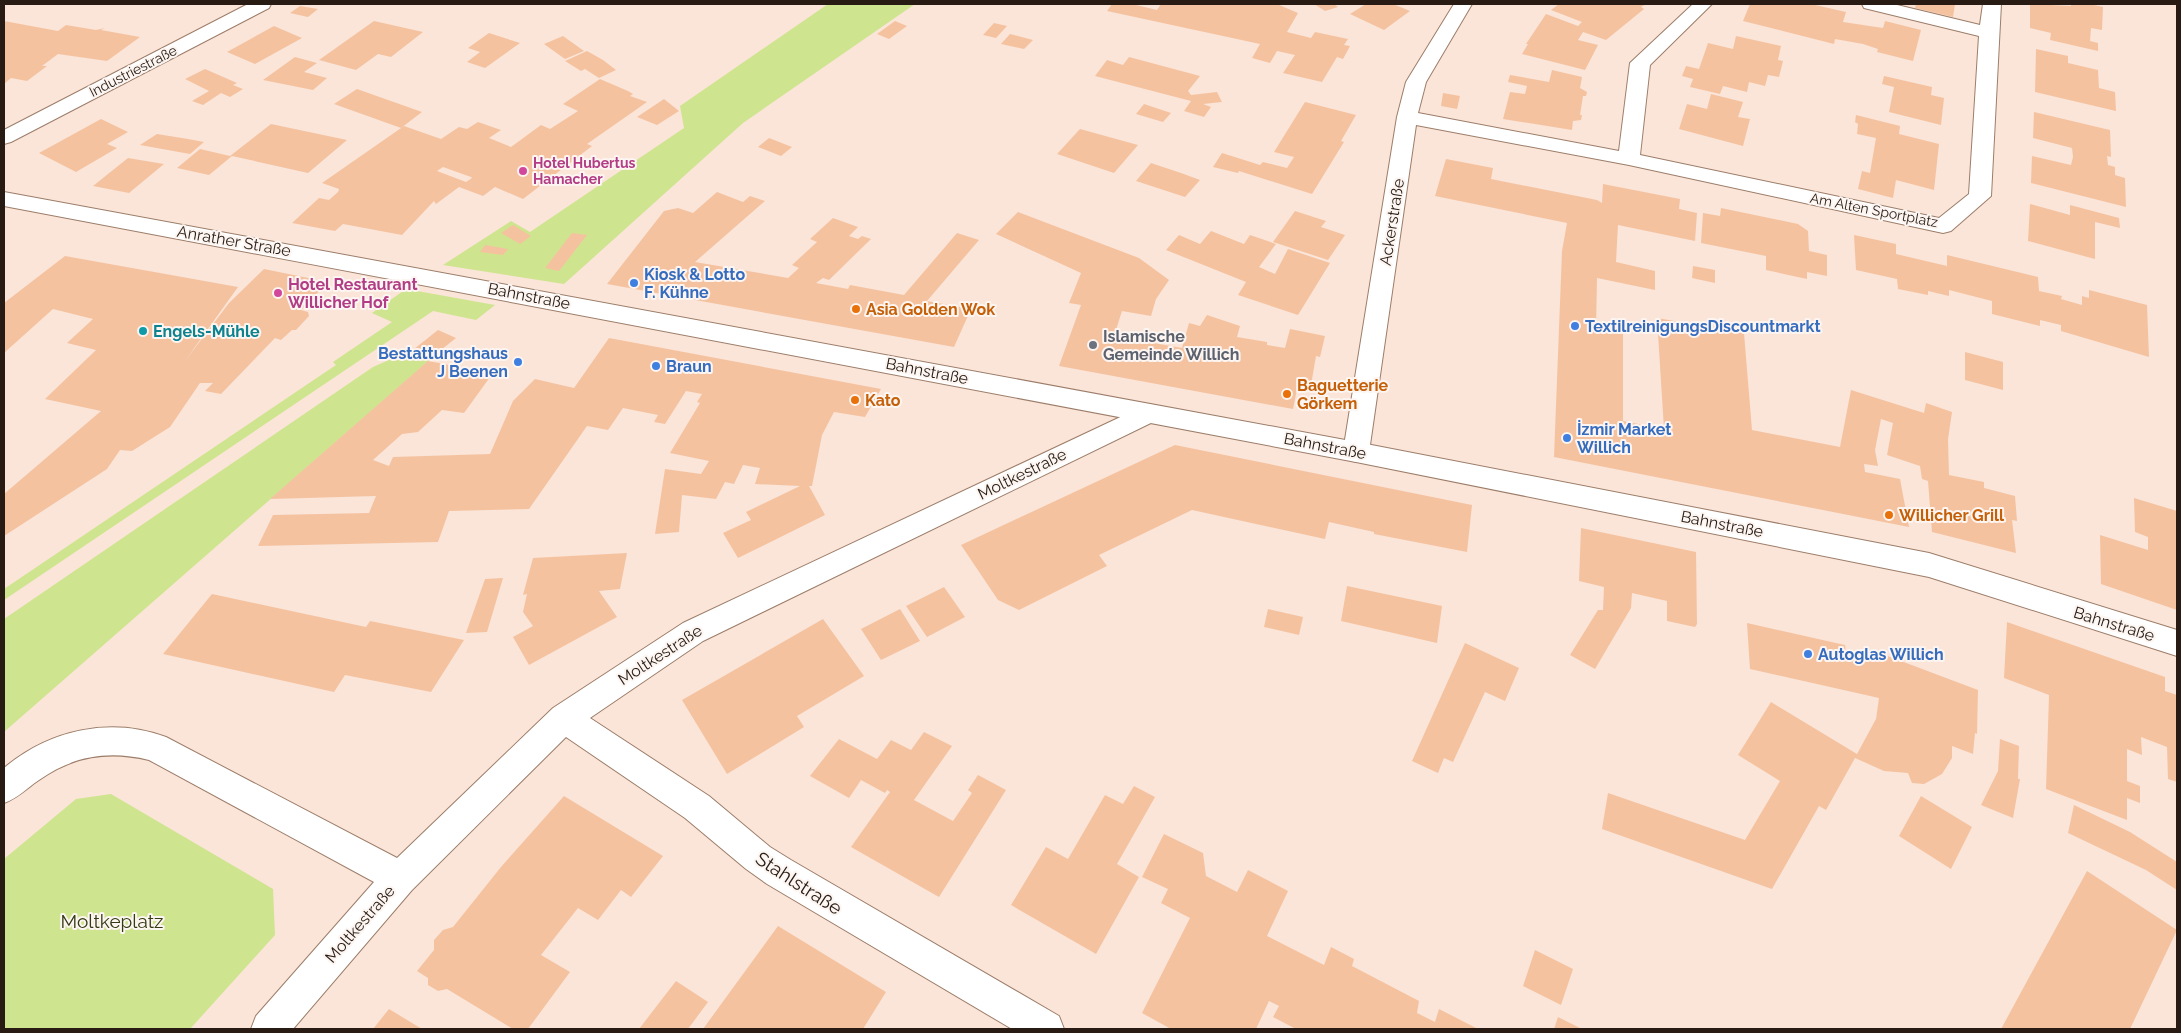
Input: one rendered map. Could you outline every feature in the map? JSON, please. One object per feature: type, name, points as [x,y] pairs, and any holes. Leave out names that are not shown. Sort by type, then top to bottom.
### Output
[{"type":"street","name":"Industriestraße","points":[[4,138],[262,4]]},
{"type":"street","name":"Ackerstraße","points":[[1356,452],[1407,116],[1416,82],[1463,4]]},
{"type":"street","points":[[1629,159],[1640,63],[1703,4]]},
{"type":"street","points":[[1870,4],[1989,33]]},
{"type":"street","name":"Am Alten Sportplatz","points":[[1407,116],[1629,159],[1943,226],[1980,196],[1992,4]]},
{"type":"street","name":"Anrather Straße","points":[[4,199],[464,284]]},
{"type":"street","name":"Bahnstraße","points":[[464,284],[1356,452],[1929,565],[2177,643]]},
{"type":"street","name":"Moltkestraße","points":[[269,1029],[400,878],[564,718],[693,632],[1148,413]]},
{"type":"street","name":"Stahlstraße","points":[[564,718],[697,807],[758,858],[779,872],[1046,1029]]},
{"type":"street","points":[[4,788],[36,762],[73,746],[108,739],[139,742],[155,747],[400,878]]},
{"type":"green space","points":[[828,4],[915,4],[743,123],[564,284],[443,265],[511,221],[530,232],[684,128],[680,106]]},
{"type":"green space","points":[[406,289],[495,305],[476,320],[433,311],[4,600],[4,589],[336,365],[333,362],[392,322],[372,313]]},
{"type":"green space","points":[[414,349],[432,358],[4,732],[4,619],[373,367]]},
{"type":"green space","name":"Moltkeplatz","points":[[111,794],[273,889],[275,935],[190,1029],[4,1029],[4,859],[76,799]]},
{"type":"building","points":[[1112,4],[1132,4],[1157,10],[1161,4],[1277,4],[1298,13],[1287,32],[1311,38],[1315,32],[1348,39],[1344,45],[1350,46],[1343,59],[1337,57],[1322,82],[1283,73],[1295,55],[1277,51],[1270,63],[1252,58],[1260,44],[1107,11]]},
{"type":"building","points":[[1314,4],[1334,4],[1338,7],[1325,11]]},
{"type":"building","points":[[1366,4],[1393,4],[1410,11],[1384,30],[1350,14]]},
{"type":"building","points":[[1559,4],[1646,4],[1641,7],[1644,9],[1606,40],[1583,32],[1578,40],[1598,45],[1585,70],[1522,54],[1528,44],[1526,44],[1546,14],[1578,26],[1582,22],[1551,10]]},
{"type":"building","points":[[1750,4],[1811,4],[1846,12],[1843,22],[1883,28],[1885,21],[1921,30],[1913,61],[1877,52],[1878,49],[1863,44],[1835,39],[1834,44],[1743,21]]},
{"type":"building","points":[[1916,4],[1955,4],[1953,17],[1915,8]]},
{"type":"building","points":[[2030,4],[2071,6],[2071,4],[2090,4],[2103,7],[2102,30],[2091,28],[2090,41],[2098,43],[2098,51],[2050,40],[2051,33],[2030,28]]},
{"type":"building","points":[[300,6],[318,9],[308,17],[290,13]]},
{"type":"building","points":[[4,21],[58,31],[66,25],[96,30],[105,28],[101,30],[140,37],[107,61],[58,54],[42,66],[47,66],[27,81],[11,78],[4,84]]},
{"type":"building","points":[[374,21],[423,32],[391,57],[378,54],[356,70],[319,60]]},
{"type":"building","points":[[895,21],[907,26],[889,39],[877,34]]},
{"type":"building","points":[[994,23],[1007,26],[996,38],[983,35]]},
{"type":"building","points":[[274,26],[302,38],[255,64],[227,52]]},
{"type":"building","points":[[489,33],[520,43],[485,68],[467,62],[480,52],[468,48]]},
{"type":"building","points":[[1010,34],[1033,40],[1024,49],[1001,44]]},
{"type":"building","points":[[563,36],[584,51],[565,59],[544,44]]},
{"type":"building","points":[[1736,36],[1781,46],[1778,60],[1783,61],[1779,77],[1768,75],[1765,86],[1749,82],[1747,92],[1723,86],[1720,94],[1690,87],[1693,79],[1682,76],[1686,66],[1699,69],[1708,43],[1733,49]]},
{"type":"building","points":[[2036,49],[2068,56],[2068,63],[2098,70],[2099,88],[2115,92],[2116,111],[2035,92]]},
{"type":"building","points":[[587,51],[616,70],[599,78],[585,69],[581,71],[565,61]]},
{"type":"building","points":[[295,57],[317,63],[304,72],[327,78],[313,90],[263,80]]},
{"type":"building","points":[[1129,57],[1200,76],[1188,91],[1191,95],[1217,92],[1222,102],[1203,104],[1211,107],[1204,117],[1184,111],[1191,101],[1095,76],[1107,60],[1123,65]]},
{"type":"building","points":[[205,69],[237,83],[233,85],[243,89],[230,97],[221,93],[203,105],[192,101],[209,91],[185,79]]},
{"type":"building","points":[[1552,70],[1582,77],[1580,88],[1587,92],[1586,96],[1583,96],[1581,120],[1573,121],[1572,130],[1503,119],[1510,92],[1525,94],[1527,86],[1508,82],[1510,75],[1549,82]]},
{"type":"building","points":[[1884,76],[1932,87],[1931,95],[1944,98],[1941,125],[1889,112],[1894,87],[1882,84]]},
{"type":"building","points":[[600,79],[633,94],[630,96],[647,102],[587,144],[592,146],[523,199],[495,187],[483,196],[459,187],[436,204],[434,201],[402,235],[343,224],[335,231],[292,223],[319,198],[329,200],[338,192],[339,189],[322,183],[404,126],[441,139],[459,127],[467,129],[478,122],[501,130],[489,138],[511,147],[541,125],[550,129],[578,111],[563,104]],"holes":[[[443,167],[471,177],[466,182],[437,171]]]},
{"type":"building","points":[[357,89],[422,112],[401,128],[334,104]]},
{"type":"building","points":[[1443,93],[1460,96],[1457,109],[1441,106]]},
{"type":"building","points":[[1711,94],[1743,102],[1738,117],[1750,119],[1743,146],[1679,129],[1687,104],[1707,109]]},
{"type":"building","points":[[664,99],[679,111],[657,125],[637,117]]},
{"type":"building","points":[[1305,102],[1356,115],[1341,141],[1344,142],[1312,194],[1239,171],[1238,173],[1213,167],[1222,153],[1260,165],[1263,162],[1287,168],[1294,157],[1274,152]]},
{"type":"building","points":[[1144,104],[1171,113],[1163,122],[1136,114]]},
{"type":"building","points":[[2034,112],[2110,130],[2111,157],[2107,156],[2108,165],[2115,167],[2115,175],[2125,178],[2126,207],[2031,183],[2032,156],[2071,165],[2073,157],[2072,148],[2033,138]]},
{"type":"building","points":[[1856,115],[1900,126],[1899,134],[1939,144],[1934,190],[1896,180],[1893,198],[1858,189],[1862,171],[1870,173],[1876,138],[1857,134],[1858,124],[1855,122]]},
{"type":"building","points":[[101,119],[128,132],[107,144],[117,148],[76,172],[39,153]]},
{"type":"building","points":[[271,124],[347,140],[308,173],[232,156],[209,175],[177,168],[200,149],[230,156]]},
{"type":"building","points":[[1080,129],[1138,145],[1114,173],[1057,154]]},
{"type":"building","points":[[157,134],[204,142],[190,154],[140,145]]},
{"type":"building","points":[[769,138],[792,147],[781,156],[758,147]]},
{"type":"building","points":[[128,158],[164,164],[129,193],[93,186]]},
{"type":"building","points":[[1446,159],[1493,168],[1491,179],[1597,200],[1602,203],[1603,184],[1680,199],[1679,209],[1697,213],[1695,241],[1618,225],[1616,262],[1655,271],[1655,290],[1597,278],[1596,330],[1623,334],[1623,421],[1664,429],[1657,318],[1744,333],[1752,430],[1840,447],[1851,390],[1924,413],[1926,403],[1952,412],[1948,439],[1949,475],[1984,482],[1984,488],[2015,496],[2017,521],[2012,520],[2016,553],[1932,532],[1928,481],[1922,479],[1920,466],[1887,455],[1893,423],[1881,419],[1875,450],[1878,466],[1864,464],[1865,472],[1900,479],[1909,527],[1554,457],[1562,251],[1567,223],[1435,196]]},
{"type":"building","points":[[1151,163],[1200,180],[1185,197],[1136,181]]},
{"type":"building","points":[[717,192],[743,202],[750,196],[765,201],[695,262],[788,278],[799,268],[792,265],[817,242],[810,239],[833,218],[858,227],[849,236],[858,239],[862,236],[871,239],[829,280],[823,278],[816,283],[848,289],[850,285],[904,295],[957,233],[979,240],[927,301],[971,309],[954,347],[607,284],[664,211],[678,208],[693,213]]},
{"type":"building","points":[[2030,204],[2070,215],[2070,205],[2119,218],[2120,228],[2095,222],[2095,259],[2028,241]]},
{"type":"building","points":[[1721,208],[1798,224],[1808,231],[1809,251],[1827,255],[1827,276],[1807,272],[1807,279],[1766,270],[1766,256],[1701,243],[1703,213],[1720,216]]},
{"type":"building","points":[[1295,211],[1326,221],[1321,227],[1345,235],[1328,260],[1273,242]]},
{"type":"building","points":[[1018,212],[1139,258],[1169,280],[1156,299],[1151,316],[1122,311],[1114,336],[1182,348],[1189,323],[1200,326],[1207,315],[1240,326],[1237,337],[1267,342],[1267,345],[1285,348],[1290,329],[1325,336],[1320,357],[1316,356],[1311,385],[1307,391],[1297,389],[1293,409],[1059,366],[1081,305],[1069,303],[1081,273],[996,234]]},
{"type":"building","points":[[513,225],[531,236],[520,244],[501,233]]},
{"type":"building","points":[[1211,231],[1244,244],[1250,235],[1276,244],[1259,267],[1275,274],[1288,249],[1330,263],[1298,315],[1238,295],[1246,282],[1166,250],[1179,235],[1200,244]]},
{"type":"building","points":[[572,233],[587,235],[559,271],[545,268]]},
{"type":"building","points":[[1854,235],[1896,244],[1896,254],[1947,266],[1947,255],[2038,277],[2039,291],[2062,296],[2061,299],[2082,305],[2082,296],[2089,298],[2089,290],[2147,305],[2149,357],[2061,331],[2061,325],[2040,320],[2040,326],[1992,314],[1992,301],[1949,290],[1949,296],[1928,291],[1928,295],[1898,289],[1897,279],[1856,270]]},
{"type":"building","points":[[485,245],[508,249],[503,255],[480,252]]},
{"type":"building","points":[[65,256],[238,287],[185,361],[229,303],[264,269],[328,282],[301,310],[308,312],[309,316],[296,330],[292,330],[281,340],[275,338],[221,394],[205,391],[213,383],[200,383],[170,427],[132,451],[120,450],[107,469],[4,536],[4,494],[101,411],[45,399],[96,350],[67,343],[93,319],[53,309],[4,353],[4,303]]},
{"type":"building","points":[[1693,266],[1715,270],[1715,283],[1692,278]]},
{"type":"building","points":[[438,330],[456,338],[432,357],[414,349]]},
{"type":"building","points":[[609,338],[881,389],[865,417],[834,412],[822,435],[812,486],[809,486],[825,515],[738,558],[723,533],[751,520],[746,512],[800,486],[755,484],[760,468],[743,465],[734,484],[725,482],[716,499],[682,495],[679,532],[655,534],[665,469],[701,474],[709,461],[670,453],[700,403],[697,402],[702,394],[686,391],[665,424],[654,422],[658,415],[623,408],[608,430],[587,426],[529,509],[449,511],[438,542],[258,546],[273,515],[369,513],[376,496],[270,499],[428,361],[493,373],[464,413],[442,410],[418,432],[402,434],[373,460],[389,466],[393,457],[490,454],[513,401],[535,379],[574,388]]},
{"type":"building","points":[[1965,352],[2003,362],[2003,390],[1965,380]]},
{"type":"building","points":[[1175,445],[1472,505],[1467,552],[1374,534],[1374,532],[1329,522],[1325,539],[1192,510],[1099,555],[1107,566],[1019,610],[998,600],[961,545]]},
{"type":"building","points":[[2134,498],[2177,511],[2177,610],[2101,584],[2100,535],[2148,550],[2148,537],[2135,532]]},
{"type":"building","points":[[1581,528],[1696,552],[1697,624],[1695,627],[1667,621],[1667,601],[1632,593],[1631,608],[1595,669],[1570,655],[1598,610],[1603,610],[1604,587],[1579,581]]},
{"type":"building","points":[[627,553],[620,589],[599,591],[617,617],[529,665],[513,637],[533,626],[523,612],[527,594],[523,595],[533,558]]},
{"type":"building","points":[[503,578],[487,632],[466,633],[485,579]]},
{"type":"building","points":[[1347,586],[1442,606],[1437,643],[1341,621]]},
{"type":"building","points":[[944,587],[965,617],[927,637],[906,606]]},
{"type":"building","points":[[212,594],[366,627],[370,621],[464,640],[431,692],[345,675],[334,692],[163,654]]},
{"type":"building","points":[[900,609],[920,641],[881,660],[861,629]]},
{"type":"building","points":[[1268,609],[1303,617],[1299,635],[1264,627]]},
{"type":"building","points":[[823,619],[864,676],[797,716],[804,727],[727,774],[682,700]]},
{"type":"building","points":[[2007,622],[2165,677],[2165,691],[2177,695],[2177,782],[2168,779],[2167,747],[2141,737],[2142,755],[2127,749],[2127,781],[2140,786],[2140,803],[2127,798],[2127,820],[2046,789],[2049,695],[2004,678]]},
{"type":"building","points":[[1747,623],[1845,645],[1846,652],[1884,660],[1885,655],[1978,690],[1977,734],[1975,733],[1973,754],[1952,746],[1952,758],[1942,774],[1924,784],[1912,783],[1908,773],[1884,771],[1855,758],[1826,810],[1819,806],[1772,889],[1602,829],[1608,793],[1745,840],[1780,781],[1738,755],[1771,702],[1857,754],[1876,719],[1879,698],[1750,669]]},
{"type":"building","points":[[1465,643],[1519,668],[1505,701],[1485,692],[1453,762],[1444,758],[1438,773],[1412,761]]},
{"type":"building","points":[[924,732],[952,746],[914,800],[953,821],[972,793],[968,790],[978,775],[1006,790],[939,897],[851,847],[890,792],[887,790],[885,793],[861,780],[849,798],[810,776],[839,739],[877,759],[891,740],[911,750]]},
{"type":"building","points":[[2000,739],[2019,746],[2018,779],[2020,779],[2013,818],[1981,805],[1998,771]]},
{"type":"building","points":[[1134,786],[1155,797],[1117,864],[1139,877],[1096,954],[1011,905],[1046,847],[1068,859],[1105,795],[1123,804]]},
{"type":"building","points":[[564,796],[663,856],[631,897],[621,890],[598,920],[578,908],[541,955],[570,972],[528,1029],[513,1029],[447,989],[438,991],[428,985],[428,978],[417,971],[434,950],[434,940],[443,930],[453,927],[501,867]]},
{"type":"building","points":[[1921,796],[1972,827],[1951,869],[1899,836]]},
{"type":"building","points":[[2074,805],[2130,832],[2177,862],[2177,890],[2146,870],[2068,833]]},
{"type":"building","points":[[1164,834],[1203,853],[1206,876],[1237,892],[1248,870],[1288,891],[1267,936],[1324,965],[1331,947],[1354,959],[1352,966],[1419,1001],[1417,1013],[1435,1022],[1439,1009],[1478,1029],[1296,1029],[1273,1017],[1279,1006],[1269,1001],[1256,1029],[1171,1029],[1142,1013],[1190,918],[1161,903],[1168,889],[1142,877]]},
{"type":"building","points":[[2087,871],[2177,930],[2130,1029],[2001,1029]]},
{"type":"building","points":[[778,926],[886,992],[863,1029],[703,1029]]},
{"type":"building","points":[[1535,950],[1573,969],[1561,1005],[1523,986]]},
{"type":"building","points":[[676,981],[708,1002],[688,1029],[639,1029]]},
{"type":"building","points":[[389,1009],[422,1029],[373,1029]]},
{"type":"building","points":[[1558,1017],[1582,1029],[1554,1029]]},
{"type":"place","name":"Hotel Hubertus Hamacher","points":[[523,171]]},
{"type":"place","name":"Kiosk & Lotto F. Kühne","points":[[634,283]]},
{"type":"place","name":"Hotel Restaurant Willicher Hof","points":[[278,293]]},
{"type":"place","name":"Asia Golden Wok","points":[[856,309]]},
{"type":"place","name":"TextilreinigungsDiscountmarkt","points":[[1575,326]]},
{"type":"place","name":"Engels-Mühle","points":[[143,331]]},
{"type":"place","name":"Islamische Gemeinde Willich","points":[[1093,345]]},
{"type":"place","name":"Bestattungshaus J Beenen","points":[[518,362]]},
{"type":"place","name":"Braun","points":[[656,366]]},
{"type":"place","name":"Baguetterie Görkem","points":[[1287,394]]},
{"type":"place","name":"Kato","points":[[855,400]]},
{"type":"place","name":"İzmir Market Willich","points":[[1567,438]]},
{"type":"place","name":"Willicher Grill","points":[[1889,515]]},
{"type":"place","name":"Autoglas Willich","points":[[1808,654]]}]
